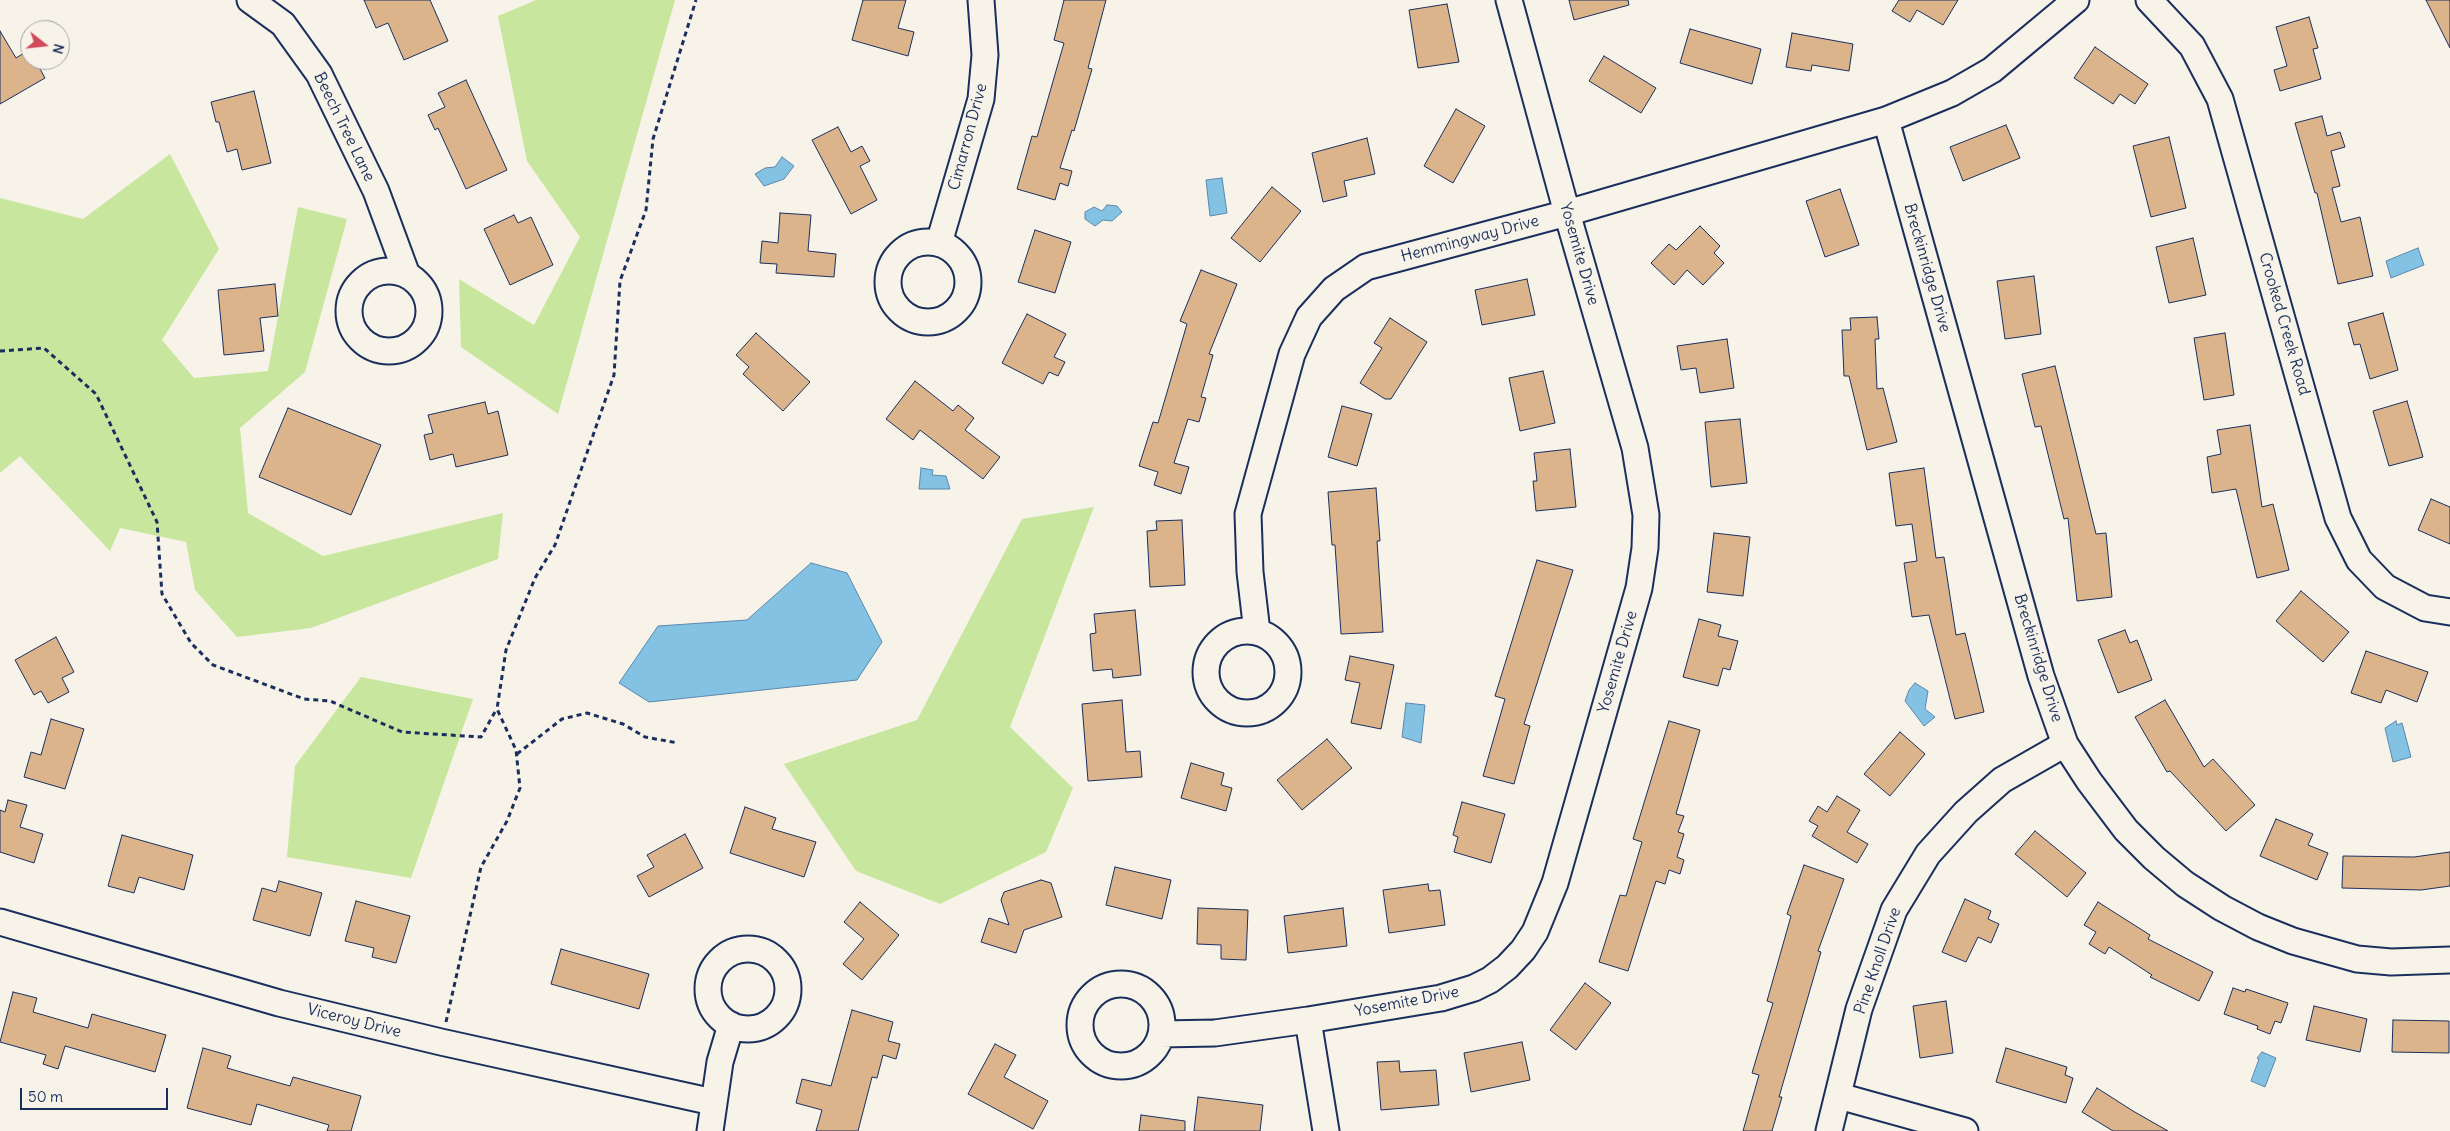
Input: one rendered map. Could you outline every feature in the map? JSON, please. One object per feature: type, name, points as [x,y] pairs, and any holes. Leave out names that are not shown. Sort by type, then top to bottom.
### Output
[{"type":"street","name":"Beech Tree Lane","points":[[250,0],[283,24],[320,74],[376,191],[407,275]]},
{"type":"street","name":"Cimarron Drive","points":[[939,243],[981,100],[985,55],[981,0]]},
{"type":"street","name":"Yosemite Drive","points":[[1161,1034],[1215,1033],[1308,1020],[1441,998],[1474,988],[1490,980],[1507,967],[1523,950],[1535,932],[1555,883],[1639,588],[1645,548],[1646,515],[1635,448],[1566,213],[1509,0]]},
{"type":"street","name":"Hemmingway Drive","points":[[1257,632],[1250,572],[1248,514],[1292,354],[1309,317],[1334,288],[1366,267],[1566,213],[1886,120],[1952,93],[1992,70],[2076,0]]},
{"type":"street","name":"Crooked Creek Road","points":[[2149,0],[2192,46],[2220,99],[2342,527],[2359,560],[2385,587],[2425,608],[2450,612]]},
{"type":"street","name":"Breckinridge Drive","points":[[1886,120],[2038,667],[2065,744],[2089,781],[2126,830],[2154,858],[2185,884],[2222,908],[2258,927],[2293,941],[2357,959],[2391,962],[2450,960]]},
{"type":"street","name":"Pine Knoll Drive","points":[[1829,1131],[1860,1009],[1894,910],[1928,854],[1966,812],[2002,780],[2065,744]]},
{"type":"street","name":"Viceroy Drive","points":[[0,922],[279,1003],[441,1042],[713,1102]]},
{"type":"street","points":[[1308,1020],[1326,1131]]},
{"type":"street","points":[[710,1131],[720,1062],[731,1026]]},
{"type":"street","points":[[1839,1096],[1965,1131]]},
{"type":"path","points":[[0,351],[44,348],[96,394],[157,522],[162,594],[191,643],[213,665],[304,699],[330,701],[402,732],[481,737],[496,710],[506,650],[535,578],[555,545],[614,375],[620,281],[646,210],[653,139],[696,0]]},
{"type":"path","points":[[441,1042],[481,867],[507,821],[520,788],[517,755],[496,710]]},
{"type":"path","points":[[517,755],[562,720],[588,713],[623,724],[645,737],[678,743]]},
{"type":"green space","points":[[536,0],[675,0],[558,414],[461,347],[459,279],[534,325],[580,237],[527,161],[498,16]]},
{"type":"green space","points":[[170,154],[219,249],[162,340],[194,378],[268,371],[298,207],[347,219],[305,372],[240,428],[248,513],[323,556],[503,513],[498,559],[311,628],[237,637],[195,590],[186,542],[120,528],[110,551],[20,456],[0,473],[0,198],[83,219]]},
{"type":"green space","points":[[1094,507],[1010,727],[1073,788],[1046,852],[940,904],[856,871],[784,764],[917,720],[1022,519]]},
{"type":"green space","points":[[361,677],[473,699],[411,878],[287,857],[295,766]]},
{"type":"water","points":[[782,157],[794,166],[784,179],[764,186],[755,174],[765,168],[775,167]]},
{"type":"water","points":[[1222,178],[1227,213],[1210,216],[1206,180]]},
{"type":"water","points":[[1107,205],[1117,206],[1122,212],[1112,221],[1103,220],[1095,226],[1085,219],[1085,212],[1094,207],[1102,211]]},
{"type":"water","points":[[2418,248],[2424,265],[2391,278],[2386,261]]},
{"type":"water","points":[[921,468],[933,470],[932,475],[946,476],[950,489],[919,489]]},
{"type":"water","points":[[811,563],[847,573],[882,642],[857,680],[649,702],[619,683],[658,626],[747,620]]},
{"type":"water","points":[[1915,683],[1928,691],[1925,709],[1935,717],[1924,726],[1905,701],[1909,690]]},
{"type":"water","points":[[1406,703],[1425,705],[1421,743],[1402,737]]},
{"type":"water","points":[[2396,721],[2397,725],[2402,723],[2411,757],[2393,762],[2385,728]]},
{"type":"water","points":[[2262,1052],[2276,1058],[2265,1087],[2251,1081],[2259,1059],[2257,1058]]},
{"type":"building","points":[[364,0],[430,0],[448,41],[404,60],[388,23],[376,28]]},
{"type":"building","points":[[863,0],[906,0],[898,28],[914,32],[908,56],[852,40]]},
{"type":"building","points":[[1064,0],[1106,0],[1088,68],[1092,69],[1074,131],[1072,130],[1060,168],[1072,171],[1068,186],[1060,183],[1055,200],[1017,189],[1032,136],[1037,137],[1064,43],[1054,40]]},
{"type":"building","points":[[1569,0],[1628,0],[1629,5],[1574,20]]},
{"type":"building","points":[[1899,0],[1958,0],[1943,25],[1917,10],[1910,22],[1892,11]]},
{"type":"building","points":[[2426,0],[2450,0],[2450,48]]},
{"type":"building","points":[[1447,4],[1459,62],[1418,68],[1409,10]]},
{"type":"building","points":[[2309,17],[2318,48],[2313,49],[2321,79],[2280,91],[2274,70],[2287,66],[2276,27]]},
{"type":"building","points":[[1690,29],[1761,49],[1752,84],[1680,63]]},
{"type":"building","points":[[0,31],[16,58],[20,56],[20,70],[41,70],[45,78],[0,104]]},
{"type":"building","points":[[1792,33],[1853,44],[1849,71],[1812,65],[1811,71],[1786,67]]},
{"type":"building","points":[[2095,47],[2148,84],[2135,104],[2120,94],[2113,104],[2074,78]]},
{"type":"building","points":[[1604,56],[1656,88],[1641,113],[1589,81]]},
{"type":"building","points":[[466,80],[507,170],[466,189],[438,128],[435,130],[428,115],[445,107],[438,93]]},
{"type":"building","points":[[254,91],[271,163],[242,170],[237,149],[227,152],[219,122],[216,122],[211,102]]},
{"type":"building","points":[[1456,109],[1485,126],[1453,183],[1424,166]]},
{"type":"building","points":[[2322,116],[2327,136],[2340,132],[2345,147],[2331,151],[2340,186],[2332,188],[2341,222],[2360,217],[2373,276],[2338,284],[2317,193],[2315,193],[2295,123]]},
{"type":"building","points":[[2006,125],[2020,158],[1963,181],[1950,147]]},
{"type":"building","points":[[838,127],[851,152],[862,146],[870,161],[860,166],[877,200],[851,214],[812,140]]},
{"type":"building","points":[[2169,137],[2186,208],[2151,217],[2133,146]]},
{"type":"building","points":[[1367,138],[1375,174],[1344,181],[1347,196],[1323,202],[1312,153]]},
{"type":"building","points":[[1272,187],[1301,211],[1260,262],[1231,238]]},
{"type":"building","points":[[1840,189],[1859,245],[1825,257],[1806,201]]},
{"type":"building","points":[[780,213],[811,215],[808,251],[836,254],[834,277],[776,273],[777,264],[760,263],[762,241],[778,243]]},
{"type":"building","points":[[514,215],[518,223],[531,217],[553,265],[510,285],[484,229]]},
{"type":"building","points":[[1700,226],[1720,246],[1714,253],[1724,263],[1703,285],[1687,270],[1674,285],[1651,263],[1669,244],[1676,250]]},
{"type":"building","points":[[1035,230],[1071,242],[1055,293],[1018,282]]},
{"type":"building","points":[[2193,238],[2206,295],[2169,303],[2156,247]]},
{"type":"building","points":[[1201,270],[1237,284],[1209,354],[1213,355],[1201,397],[1206,398],[1199,422],[1188,419],[1174,463],[1189,467],[1181,494],[1154,485],[1158,472],[1139,466],[1153,422],[1158,423],[1187,324],[1180,321]]},
{"type":"building","points":[[2034,276],[2041,334],[2005,339],[1997,281]]},
{"type":"building","points":[[1527,279],[1535,315],[1482,325],[1475,290]]},
{"type":"building","points":[[275,284],[278,316],[260,318],[264,351],[224,355],[218,290]]},
{"type":"building","points":[[2383,313],[2398,370],[2370,379],[2360,344],[2354,345],[2348,323]]},
{"type":"building","points":[[1027,314],[1066,334],[1054,357],[1065,362],[1058,376],[1049,372],[1043,384],[1002,363]]},
{"type":"building","points":[[1877,317],[1879,339],[1875,339],[1877,389],[1883,388],[1897,442],[1867,450],[1849,376],[1844,376],[1842,330],[1851,330],[1850,318]]},
{"type":"building","points":[[1390,318],[1427,342],[1391,399],[1385,399],[1360,383],[1382,348],[1374,343]]},
{"type":"building","points":[[756,333],[810,382],[783,411],[743,374],[749,367],[736,355]]},
{"type":"building","points":[[2225,333],[2234,395],[2204,400],[2194,338]]},
{"type":"building","points":[[1727,339],[1734,388],[1700,393],[1696,368],[1681,370],[1677,346]]},
{"type":"building","points":[[2055,366],[2096,534],[2106,533],[2112,597],[2077,601],[2068,518],[2064,519],[2041,426],[2035,427],[2022,374]]},
{"type":"building","points":[[1543,371],[1555,423],[1520,431],[1509,378]]},
{"type":"building","points":[[915,381],[953,411],[958,405],[974,418],[965,430],[1000,457],[983,479],[920,430],[913,440],[886,419]]},
{"type":"building","points":[[2407,401],[2423,457],[2389,466],[2373,411]]},
{"type":"building","points":[[485,402],[488,414],[498,411],[508,455],[456,467],[453,454],[430,460],[424,435],[433,433],[428,415]]},
{"type":"building","points":[[1342,406],[1372,414],[1357,466],[1328,457]]},
{"type":"building","points":[[288,408],[381,445],[351,515],[259,477]]},
{"type":"building","points":[[1740,419],[1747,483],[1711,487],[1705,422]]},
{"type":"building","points":[[2250,425],[2262,507],[2273,504],[2289,570],[2257,578],[2236,489],[2212,493],[2207,457],[2221,454],[2217,430]]},
{"type":"building","points":[[1570,449],[1576,507],[1536,511],[1533,481],[1537,481],[1534,453]]},
{"type":"building","points":[[1924,468],[1936,558],[1944,557],[1956,635],[1965,633],[1984,712],[1955,719],[1929,615],[1912,617],[1904,563],[1917,561],[1912,524],[1896,526],[1889,473]]},
{"type":"building","points":[[1376,488],[1380,541],[1377,541],[1383,632],[1341,634],[1335,545],[1332,545],[1328,492]]},
{"type":"building","points":[[2431,499],[2450,507],[2450,544],[2418,530]]},
{"type":"building","points":[[1182,520],[1185,585],[1150,587],[1147,531],[1157,530],[1156,521]]},
{"type":"building","points":[[1714,533],[1750,537],[1743,596],[1707,592]]},
{"type":"building","points":[[1537,560],[1573,570],[1524,724],[1530,726],[1514,784],[1483,776],[1505,699],[1495,696]]},
{"type":"building","points":[[2301,591],[2349,632],[2323,662],[2276,621]]},
{"type":"building","points":[[1135,610],[1141,675],[1113,678],[1112,669],[1093,671],[1090,634],[1096,633],[1094,614]]},
{"type":"building","points":[[1699,619],[1721,625],[1718,636],[1738,641],[1730,670],[1723,668],[1718,686],[1683,677]]},
{"type":"building","points":[[2125,630],[2130,643],[2137,640],[2152,680],[2118,693],[2098,640]]},
{"type":"building","points":[[56,637],[74,672],[62,678],[69,692],[48,703],[41,691],[34,695],[15,660]]},
{"type":"building","points":[[2366,651],[2428,672],[2417,702],[2386,690],[2381,703],[2351,693]]},
{"type":"building","points":[[1350,656],[1394,665],[1381,729],[1351,723],[1360,683],[1345,680]]},
{"type":"building","points":[[1122,700],[1126,752],[1140,751],[1142,777],[1088,781],[1082,704]]},
{"type":"building","points":[[2165,700],[2204,767],[2213,759],[2255,805],[2226,831],[2170,771],[2167,772],[2135,717]]},
{"type":"building","points":[[51,719],[84,729],[65,789],[24,777],[31,752],[41,755]]},
{"type":"building","points":[[1669,721],[1700,730],[1676,814],[1684,816],[1678,832],[1684,834],[1677,857],[1684,860],[1680,874],[1669,870],[1665,884],[1656,881],[1628,971],[1599,962],[1620,895],[1626,896],[1642,842],[1633,839]]},
{"type":"building","points":[[1900,732],[1925,754],[1890,796],[1864,774]]},
{"type":"building","points":[[1327,739],[1352,768],[1302,810],[1277,780]]},
{"type":"building","points":[[1191,763],[1224,773],[1221,785],[1232,788],[1226,811],[1181,798]]},
{"type":"building","points":[[1837,796],[1860,810],[1847,832],[1868,844],[1857,863],[1812,836],[1818,826],[1809,821],[1818,806],[1827,812]]},
{"type":"building","points":[[8,800],[27,805],[20,827],[43,834],[34,863],[0,852],[0,810],[5,812]]},
{"type":"building","points":[[1462,802],[1505,814],[1491,863],[1454,852],[1458,837],[1453,835]]},
{"type":"building","points":[[745,807],[776,818],[772,829],[816,842],[804,877],[730,853]]},
{"type":"building","points":[[2276,819],[2313,834],[2308,845],[2328,853],[2317,880],[2260,856]]},
{"type":"building","points":[[2035,831],[2086,873],[2067,897],[2015,854]]},
{"type":"building","points":[[685,834],[703,868],[649,897],[637,876],[654,867],[647,855]]},
{"type":"building","points":[[122,835],[193,855],[184,890],[139,877],[134,893],[108,886]]},
{"type":"building","points":[[2450,852],[2450,886],[2421,890],[2342,888],[2343,856],[2414,857]]},
{"type":"building","points":[[1804,865],[1844,879],[1818,951],[1821,952],[1779,1097],[1782,1097],[1772,1131],[1743,1131],[1759,1075],[1752,1073],[1773,1003],[1767,1001],[1791,916],[1787,914]]},
{"type":"building","points":[[1115,867],[1171,880],[1162,919],[1106,905]]},
{"type":"building","points":[[1041,880],[1051,883],[1062,917],[1024,930],[1016,953],[981,942],[989,918],[1009,925],[1001,900],[1004,892]]},
{"type":"building","points":[[279,881],[322,893],[310,936],[253,920],[262,888],[276,892]]},
{"type":"building","points":[[1428,884],[1429,891],[1440,890],[1445,925],[1389,933],[1383,890]]},
{"type":"building","points":[[1965,899],[1991,911],[1988,919],[1999,924],[1991,943],[1978,937],[1966,962],[1942,952]]},
{"type":"building","points":[[356,901],[410,916],[396,963],[372,957],[374,948],[345,941]]},
{"type":"building","points":[[860,902],[899,935],[862,980],[843,964],[864,939],[844,922]]},
{"type":"building","points":[[2098,902],[2150,935],[2148,939],[2213,972],[2199,1001],[2150,977],[2152,975],[2109,947],[2105,954],[2089,944],[2096,932],[2084,925]]},
{"type":"building","points":[[1198,908],[1248,910],[1246,960],[1221,959],[1221,945],[1197,944]]},
{"type":"building","points":[[1343,908],[1347,946],[1288,953],[1284,916]]},
{"type":"building","points":[[561,949],[649,974],[639,1009],[551,984]]},
{"type":"building","points":[[1585,983],[1611,1003],[1576,1050],[1550,1030]]},
{"type":"building","points":[[2233,988],[2245,992],[2246,989],[2288,1003],[2281,1023],[2275,1021],[2270,1034],[2257,1029],[2258,1026],[2224,1014]]},
{"type":"building","points":[[13,992],[37,998],[33,1012],[88,1028],[92,1014],[166,1035],[155,1072],[65,1046],[58,1069],[43,1064],[46,1055],[0,1042]]},
{"type":"building","points":[[1946,1001],[1953,1053],[1920,1058],[1913,1006]]},
{"type":"building","points":[[2314,1006],[2367,1019],[2360,1052],[2306,1040]]},
{"type":"building","points":[[852,1010],[893,1022],[888,1041],[900,1044],[896,1059],[883,1055],[877,1078],[872,1077],[858,1131],[816,1131],[822,1110],[796,1103],[802,1079],[831,1086]]},
{"type":"building","points":[[2393,1020],[2449,1021],[2449,1053],[2392,1052]]},
{"type":"building","points":[[1522,1042],[1530,1080],[1471,1092],[1464,1053]]},
{"type":"building","points":[[995,1044],[1016,1055],[1004,1077],[1048,1101],[1033,1129],[968,1094]]},
{"type":"building","points":[[203,1048],[231,1056],[227,1068],[290,1086],[293,1077],[361,1096],[351,1131],[327,1131],[329,1125],[257,1104],[251,1125],[187,1108]]},
{"type":"building","points":[[2006,1048],[2067,1067],[2065,1075],[2073,1078],[2066,1103],[1996,1082]]},
{"type":"building","points":[[1399,1061],[1400,1072],[1436,1070],[1439,1105],[1381,1110],[1377,1062]]},
{"type":"building","points":[[2097,1088],[2168,1131],[2113,1131],[2082,1112]]},
{"type":"building","points":[[1198,1097],[1263,1105],[1260,1131],[1194,1131]]},
{"type":"building","points":[[1141,1115],[1185,1121],[1185,1131],[1139,1131]]}]
